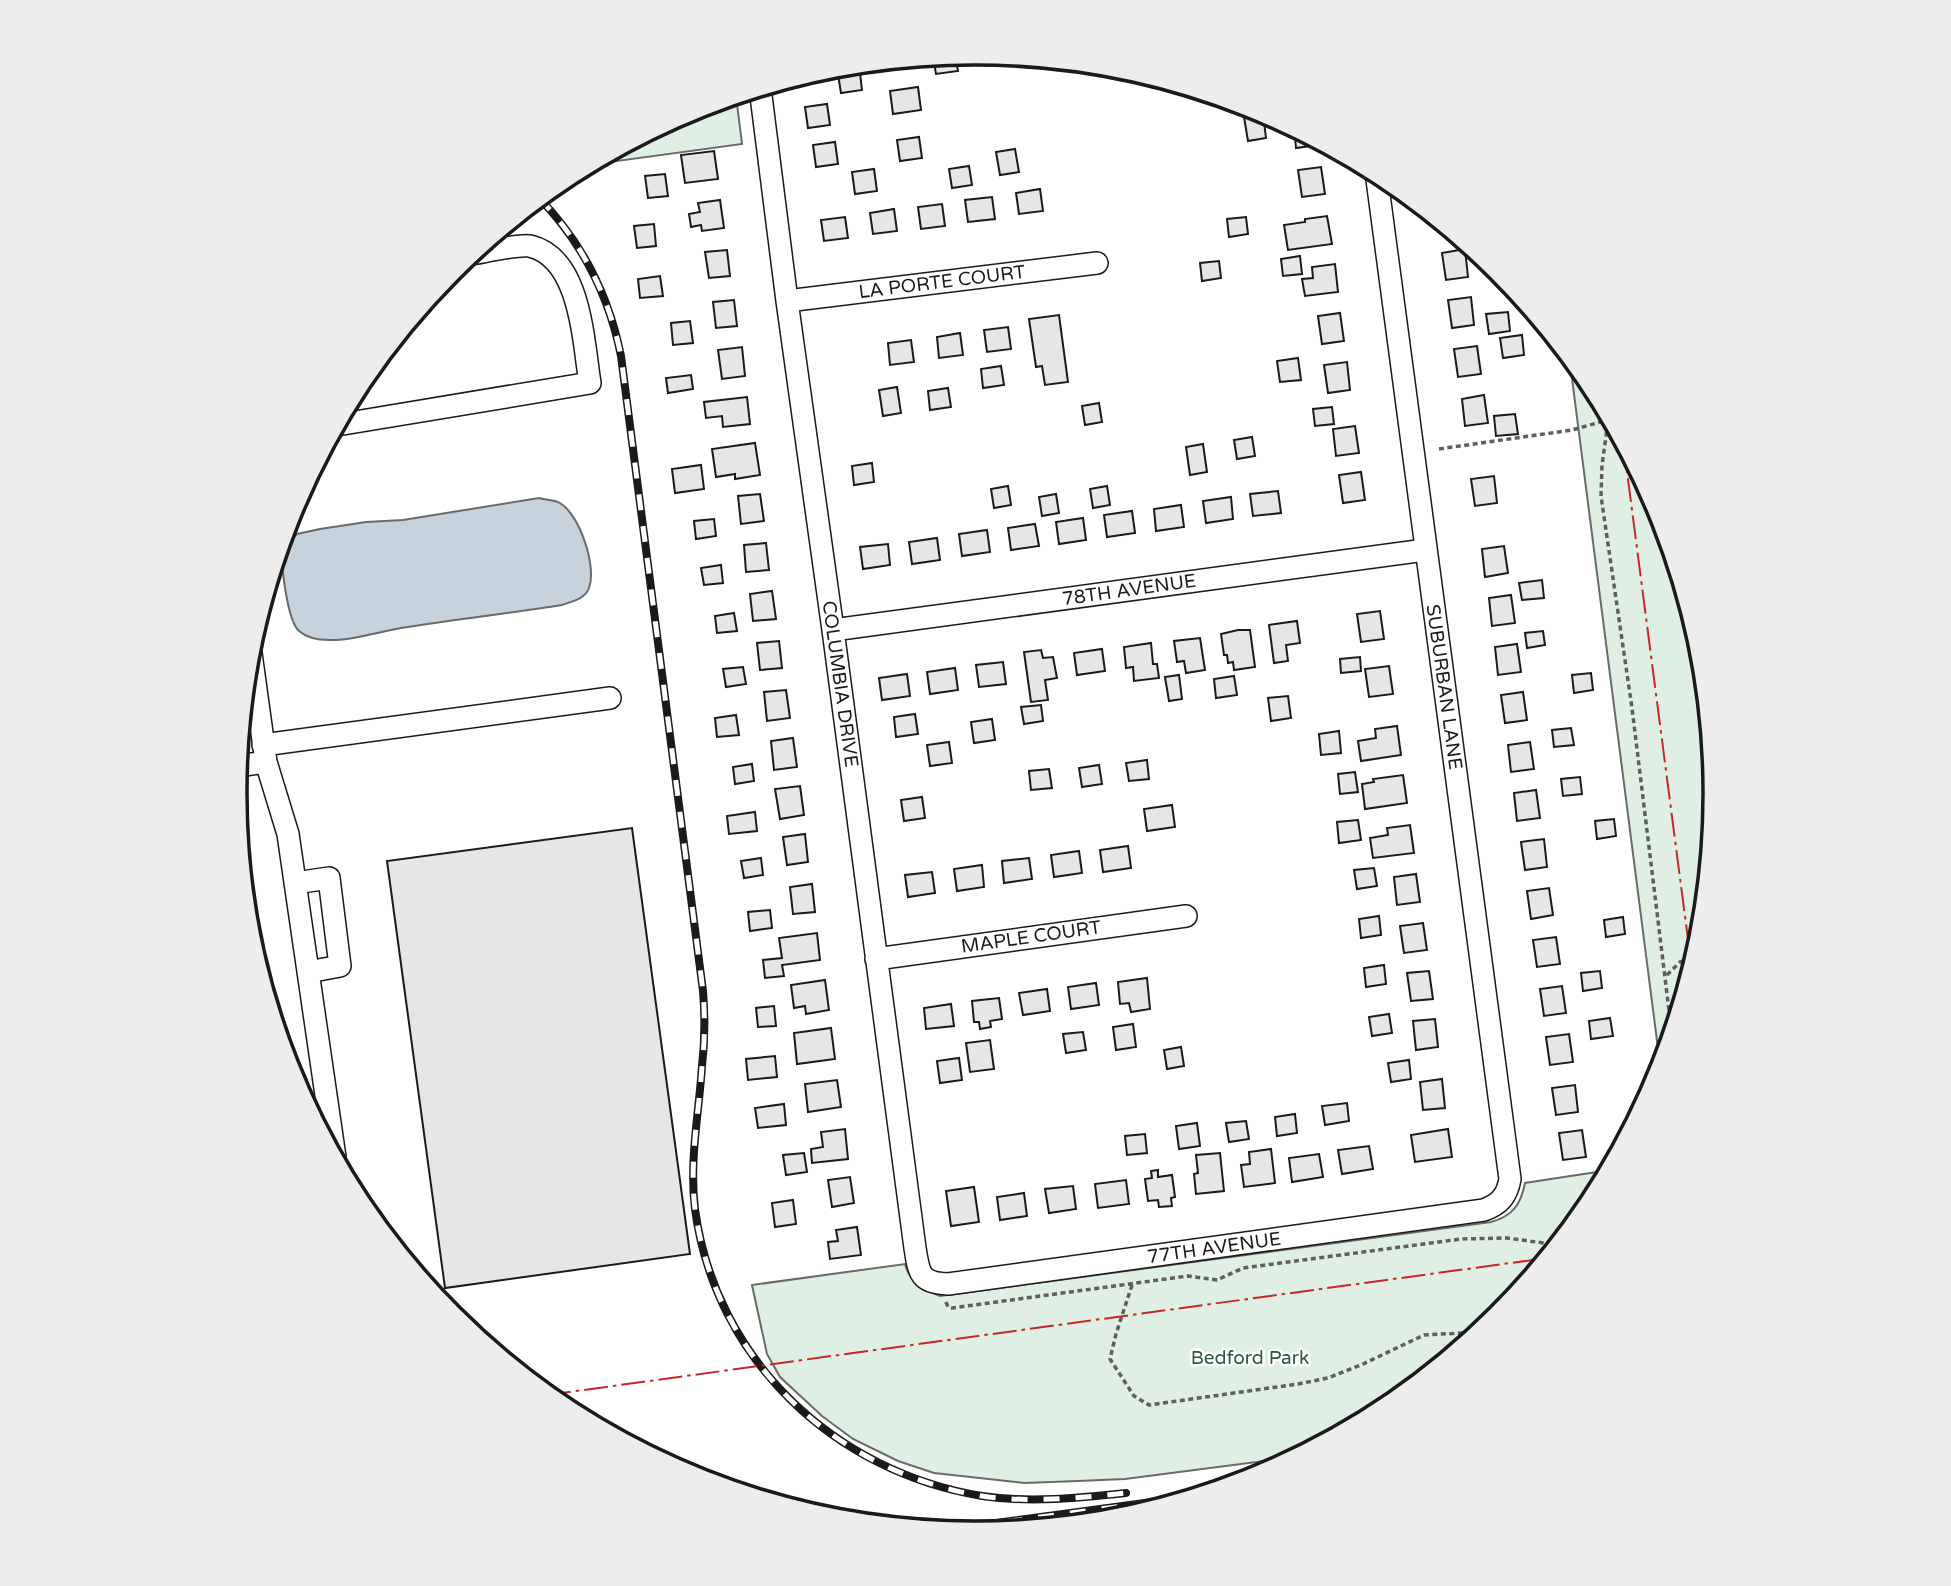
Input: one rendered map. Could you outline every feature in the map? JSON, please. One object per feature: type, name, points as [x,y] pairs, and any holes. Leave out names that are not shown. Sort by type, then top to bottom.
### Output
[{"type":"street","name":"COLUMBIA DRIVE","points":[[761,97],[786,301],[833,630],[915,1248],[918,1266],[924,1279]]},
{"type":"street","name":"SUBURBAN LANE","points":[[1378,186],[1510,1179],[1508,1192],[1502,1200]]},
{"type":"street","points":[[349,423],[590,383],[574,292],[554,258],[529,246],[488,252]]},
{"type":"street","name":"LA PORTE COURT","points":[[786,301],[1097,263]]},
{"type":"street","name":"78TH AVENUE","points":[[833,630],[1425,550]]},
{"type":"street","points":[[255,686],[264,754],[288,834],[331,1132]]},
{"type":"street","points":[[248,761],[264,754],[610,698]]},
{"type":"street","points":[[295,883],[329,878],[340,966],[308,972]]},
{"type":"street","name":"MAPLE COURT","points":[[876,959],[1186,916]]},
{"type":"street","name":"77TH AVENUE","points":[[924,1279],[948,1284],[1484,1210],[1502,1200]]},
{"type":"path","points":[[1439,449],[1572,430],[1602,422]]},
{"type":"path","points":[[1608,432],[1602,465],[1601,496],[1630,695],[1670,1012]]},
{"type":"path","points":[[1666,977],[1684,959]]},
{"type":"path","points":[[1492,1231],[1492,1237]]},
{"type":"path","points":[[945,1294],[948,1307],[952,1308],[1188,1276],[1217,1280],[1243,1268],[1461,1238],[1492,1237],[1547,1244]]},
{"type":"path","points":[[1132,1285],[1110,1359],[1134,1396],[1149,1405],[1328,1378],[1424,1335],[1464,1333]]},
{"type":"green space","points":[[737,105],[742,144],[611,162],[653,140]]},
{"type":"green space","points":[[1572,375],[1606,429],[1648,514],[1679,605],[1698,698],[1704,793],[1698,888],[1679,981],[1658,1046]]},
{"type":"green space","name":"Bedford Park","points":[[1597,1172],[1581,1198],[1523,1273],[1456,1341],[1380,1399],[1340,1424],[1265,1461],[1125,1479],[1024,1483],[934,1473],[898,1461],[853,1439],[822,1416],[780,1377],[767,1354],[752,1285],[905,1264],[910,1276],[918,1284],[940,1296],[1491,1222],[1515,1208],[1525,1183]]},
{"type":"shaded area","points":[[539,498],[558,502],[574,518],[585,542],[591,568],[589,588],[585,595],[562,605],[398,628],[339,640],[321,640],[299,631],[291,616],[283,568],[295,536],[320,529],[366,522],[403,520]]},
{"type":"building","points":[[957,65],[958,71],[936,74],[935,66]]},
{"type":"building","points":[[860,74],[862,90],[841,93],[839,78]]},
{"type":"building","points":[[918,87],[921,110],[893,114],[890,91]]},
{"type":"building","points":[[827,104],[830,125],[808,128],[805,107]]},
{"type":"building","points":[[1244,117],[1264,125],[1266,138],[1248,141]]},
{"type":"building","points":[[919,137],[922,158],[900,161],[897,140]]},
{"type":"building","points":[[1295,139],[1310,146],[1296,148]]},
{"type":"building","points":[[835,142],[838,164],[816,167],[813,145]]},
{"type":"building","points":[[1015,149],[1019,172],[1000,175],[996,152]]},
{"type":"building","points":[[714,151],[718,179],[685,183],[681,155]]},
{"type":"building","points":[[969,166],[972,185],[952,188],[949,169]]},
{"type":"building","points":[[1321,167],[1325,194],[1302,197],[1298,170]]},
{"type":"building","points":[[874,169],[877,191],[855,194],[852,172]]},
{"type":"building","points":[[665,174],[668,196],[648,198],[645,176]]},
{"type":"building","points":[[1040,189],[1043,211],[1019,214],[1016,193]]},
{"type":"building","points":[[992,197],[995,219],[968,222],[965,200]]},
{"type":"building","points":[[720,200],[724,228],[702,231],[701,225],[691,227],[689,214],[700,212],[698,203]]},
{"type":"building","points":[[942,204],[945,226],[921,229],[918,207]]},
{"type":"building","points":[[894,209],[897,231],[873,234],[870,213]]},
{"type":"building","points":[[1327,216],[1332,244],[1288,250],[1284,225]]},
{"type":"building","points":[[845,217],[848,238],[824,241],[821,220]]},
{"type":"building","points":[[1246,217],[1248,234],[1229,237],[1227,219]]},
{"type":"building","points":[[654,224],[656,246],[637,248],[634,226]]},
{"type":"building","points":[[727,250],[730,276],[709,278],[705,252]]},
{"type":"building","points":[[1461,250],[1466,254],[1468,277],[1446,280],[1442,253]]},
{"type":"building","points":[[1300,256],[1302,274],[1283,276],[1281,259]]},
{"type":"building","points":[[1219,261],[1221,278],[1202,281],[1200,263]]},
{"type":"building","points":[[1335,264],[1338,292],[1305,296],[1302,279],[1313,278],[1312,267]]},
{"type":"building","points":[[660,276],[663,296],[640,298],[638,279]]},
{"type":"building","points":[[1471,297],[1474,325],[1452,328],[1448,300]]},
{"type":"building","points":[[734,300],[737,326],[716,328],[713,302]]},
{"type":"building","points":[[1508,312],[1510,331],[1489,334],[1486,314]]},
{"type":"building","points":[[1340,313],[1344,341],[1322,344],[1318,316]]},
{"type":"building","points":[[1059,315],[1068,382],[1045,385],[1042,366],[1036,367],[1029,319]]},
{"type":"building","points":[[690,321],[693,343],[673,345],[671,323]]},
{"type":"building","points":[[1008,327],[1011,349],[987,352],[984,330]]},
{"type":"building","points":[[960,333],[963,355],[939,358],[937,337]]},
{"type":"building","points":[[1522,335],[1524,355],[1503,358],[1500,338]]},
{"type":"building","points":[[911,340],[914,362],[890,365],[888,343]]},
{"type":"building","points":[[1477,346],[1481,374],[1458,377],[1454,349]]},
{"type":"building","points":[[742,347],[745,376],[722,379],[718,350]]},
{"type":"building","points":[[1298,358],[1301,380],[1280,382],[1277,361]]},
{"type":"building","points":[[1347,362],[1350,390],[1328,393],[1324,365]]},
{"type":"building","points":[[1001,366],[1004,385],[983,388],[981,369]]},
{"type":"building","points":[[691,375],[693,389],[668,393],[666,378]]},
{"type":"building","points":[[897,387],[901,413],[883,416],[879,390]]},
{"type":"building","points":[[948,388],[951,407],[930,410],[928,391]]},
{"type":"building","points":[[1484,395],[1488,423],[1465,426],[1462,399]]},
{"type":"building","points":[[747,397],[750,424],[723,427],[722,416],[706,418],[704,402]]},
{"type":"building","points":[[1099,403],[1102,422],[1085,425],[1082,406]]},
{"type":"building","points":[[1332,407],[1334,424],[1315,426],[1313,409]]},
{"type":"building","points":[[1515,414],[1518,434],[1496,436],[1494,416]]},
{"type":"building","points":[[1355,426],[1359,453],[1336,456],[1333,429]]},
{"type":"building","points":[[1252,437],[1255,456],[1237,459],[1234,440]]},
{"type":"building","points":[[755,443],[760,475],[735,479],[735,474],[716,477],[712,449]]},
{"type":"building","points":[[1203,444],[1207,472],[1190,475],[1186,447]]},
{"type":"building","points":[[872,463],[874,482],[854,485],[852,466]]},
{"type":"building","points":[[701,465],[704,489],[675,493],[672,469]]},
{"type":"building","points":[[1361,472],[1365,500],[1343,503],[1339,475]]},
{"type":"building","points":[[1494,476],[1497,503],[1475,506],[1471,479]]},
{"type":"building","points":[[1008,486],[1011,505],[994,508],[991,489]]},
{"type":"building","points":[[1107,486],[1110,505],[1093,508],[1090,489]]},
{"type":"building","points":[[1278,491],[1281,513],[1253,516],[1250,494]]},
{"type":"building","points":[[760,494],[764,521],[741,524],[738,496]]},
{"type":"building","points":[[1056,494],[1059,513],[1042,516],[1039,497]]},
{"type":"building","points":[[1231,497],[1233,519],[1206,523],[1203,501]]},
{"type":"building","points":[[1181,505],[1184,527],[1156,531],[1154,509]]},
{"type":"building","points":[[1132,511],[1135,533],[1107,537],[1104,515]]},
{"type":"building","points":[[1083,518],[1086,540],[1059,544],[1056,522]]},
{"type":"building","points":[[714,519],[716,536],[696,539],[694,521]]},
{"type":"building","points":[[1035,524],[1039,546],[1011,550],[1008,528]]},
{"type":"building","points":[[987,530],[990,552],[962,556],[959,534]]},
{"type":"building","points":[[937,538],[940,560],[912,564],[909,542]]},
{"type":"building","points":[[766,543],[769,570],[746,572],[744,545]]},
{"type":"building","points":[[888,544],[890,565],[863,569],[860,547]]},
{"type":"building","points":[[1504,546],[1508,573],[1485,577],[1482,549]]},
{"type":"building","points":[[721,565],[723,583],[704,585],[701,568]]},
{"type":"building","points":[[1542,580],[1544,598],[1522,600],[1519,583]]},
{"type":"building","points":[[772,591],[776,619],[753,621],[750,594]]},
{"type":"building","points":[[1511,595],[1515,623],[1492,626],[1489,598]]},
{"type":"building","points":[[1380,611],[1384,639],[1361,642],[1357,614]]},
{"type":"building","points":[[734,613],[737,631],[717,633],[715,616]]},
{"type":"building","points":[[1297,621],[1300,643],[1286,645],[1288,661],[1274,663],[1269,625]]},
{"type":"building","points":[[1250,630],[1255,667],[1234,670],[1233,662],[1228,663],[1227,655],[1224,655],[1221,634]]},
{"type":"building","points":[[1543,631],[1545,645],[1527,648],[1525,633]]},
{"type":"building","points":[[1200,638],[1205,670],[1186,673],[1184,661],[1177,662],[1174,641]]},
{"type":"building","points":[[779,641],[782,668],[760,670],[757,643]]},
{"type":"building","points":[[1151,643],[1153,664],[1157,664],[1159,678],[1134,681],[1133,667],[1126,668],[1124,647]]},
{"type":"building","points":[[1517,644],[1521,672],[1498,675],[1495,647]]},
{"type":"building","points":[[1102,649],[1105,671],[1077,675],[1074,653]]},
{"type":"building","points":[[1041,650],[1043,658],[1053,657],[1057,678],[1045,680],[1048,700],[1031,702],[1024,652]]},
{"type":"building","points":[[1360,657],[1361,671],[1341,673],[1340,659]]},
{"type":"building","points":[[1003,662],[1006,684],[979,687],[976,665]]},
{"type":"building","points":[[1389,666],[1393,694],[1369,697],[1365,669]]},
{"type":"building","points":[[743,667],[746,684],[726,687],[723,669]]},
{"type":"building","points":[[955,668],[958,690],[930,694],[927,672]]},
{"type":"building","points":[[1591,673],[1593,690],[1574,693],[1572,675]]},
{"type":"building","points":[[907,674],[910,696],[882,700],[879,678]]},
{"type":"building","points":[[1179,675],[1182,699],[1169,701],[1165,677]]},
{"type":"building","points":[[1234,676],[1237,695],[1216,698],[1214,679]]},
{"type":"building","points":[[786,690],[790,718],[767,721],[764,692]]},
{"type":"building","points":[[1523,692],[1527,720],[1505,723],[1501,695]]},
{"type":"building","points":[[1288,696],[1291,718],[1271,721],[1268,698]]},
{"type":"building","points":[[1041,705],[1043,721],[1024,724],[1021,707]]},
{"type":"building","points":[[915,714],[918,734],[896,737],[894,717]]},
{"type":"building","points":[[736,715],[739,735],[717,737],[715,718]]},
{"type":"building","points":[[992,719],[995,740],[974,743],[971,722]]},
{"type":"building","points":[[1397,726],[1401,755],[1361,761],[1358,741],[1376,738],[1375,729]]},
{"type":"building","points":[[1571,728],[1574,745],[1554,747],[1552,730]]},
{"type":"building","points":[[1339,731],[1341,753],[1321,755],[1319,734]]},
{"type":"building","points":[[793,738],[797,767],[774,770],[771,741]]},
{"type":"building","points":[[949,742],[952,763],[930,766],[927,745]]},
{"type":"building","points":[[1530,742],[1534,769],[1511,772],[1508,745]]},
{"type":"building","points":[[1147,760],[1149,779],[1129,781],[1126,763]]},
{"type":"building","points":[[752,764],[754,781],[735,784],[733,767]]},
{"type":"building","points":[[1099,765],[1102,784],[1082,787],[1079,768]]},
{"type":"building","points":[[1049,769],[1052,788],[1031,790],[1029,771]]},
{"type":"building","points":[[1355,772],[1358,792],[1340,794],[1338,774]]},
{"type":"building","points":[[1403,775],[1407,803],[1365,809],[1362,784],[1374,782],[1373,779]]},
{"type":"building","points":[[1580,777],[1582,794],[1563,796],[1561,779]]},
{"type":"building","points":[[800,786],[804,815],[780,819],[775,789]]},
{"type":"building","points":[[1536,790],[1540,818],[1517,821],[1514,793]]},
{"type":"building","points":[[922,797],[925,818],[904,821],[901,800]]},
{"type":"building","points":[[1172,805],[1175,827],[1147,831],[1144,809]]},
{"type":"building","points":[[755,812],[757,831],[729,834],[727,816]]},
{"type":"building","points":[[1614,819],[1616,836],[1597,839],[1595,821]]},
{"type":"building","points":[[1358,820],[1361,840],[1339,843],[1337,822]]},
{"type":"building","points":[[1410,825],[1414,853],[1373,858],[1370,838],[1388,835],[1387,828]]},
{"type":"building","points":[[632,828],[690,1254],[445,1288],[387,861]]},
{"type":"building","points":[[805,834],[808,862],[787,865],[783,837]]},
{"type":"building","points":[[1544,839],[1547,867],[1525,870],[1521,842]]},
{"type":"building","points":[[1128,846],[1131,868],[1103,872],[1100,850]]},
{"type":"building","points":[[1079,851],[1082,873],[1054,877],[1051,855]]},
{"type":"building","points":[[761,858],[763,875],[744,878],[741,861]]},
{"type":"building","points":[[1029,858],[1032,879],[1004,883],[1002,861]]},
{"type":"building","points":[[982,865],[984,887],[957,891],[954,869]]},
{"type":"building","points":[[1374,868],[1377,886],[1357,889],[1354,870]]},
{"type":"building","points":[[932,872],[935,893],[908,897],[905,875]]},
{"type":"building","points":[[1416,874],[1420,902],[1397,905],[1394,877]]},
{"type":"building","points":[[812,884],[815,912],[793,914],[790,887]]},
{"type":"building","points":[[1549,888],[1553,915],[1531,919],[1527,891]]},
{"type":"building","points":[[770,910],[772,928],[750,931],[748,912]]},
{"type":"building","points":[[1379,916],[1381,935],[1361,938],[1359,919]]},
{"type":"building","points":[[1623,917],[1625,934],[1606,937],[1604,920]]},
{"type":"building","points":[[1423,923],[1427,950],[1404,953],[1400,926]]},
{"type":"building","points":[[817,933],[820,960],[782,965],[784,976],[765,978],[763,960],[782,958],[779,938]]},
{"type":"building","points":[[1556,937],[1560,964],[1537,967],[1533,940]]},
{"type":"building","points":[[1384,965],[1386,984],[1366,987],[1364,968]]},
{"type":"building","points":[[1429,971],[1433,999],[1411,1001],[1407,973]]},
{"type":"building","points":[[1600,971],[1602,988],[1583,991],[1581,973]]},
{"type":"building","points":[[1147,978],[1150,1009],[1131,1012],[1129,1003],[1120,1004],[1118,982]]},
{"type":"building","points":[[825,980],[829,1010],[806,1014],[805,1006],[794,1008],[791,985]]},
{"type":"building","points":[[1096,983],[1099,1005],[1071,1009],[1068,987]]},
{"type":"building","points":[[1562,986],[1566,1013],[1544,1016],[1540,989]]},
{"type":"building","points":[[1047,989],[1050,1011],[1023,1015],[1019,993]]},
{"type":"building","points":[[999,998],[1002,1019],[990,1021],[991,1027],[980,1029],[979,1022],[974,1022],[972,1001]]},
{"type":"building","points":[[951,1004],[954,1026],[926,1029],[924,1008]]},
{"type":"building","points":[[774,1006],[776,1026],[758,1027],[756,1008]]},
{"type":"building","points":[[1389,1014],[1392,1033],[1372,1036],[1369,1017]]},
{"type":"building","points":[[1610,1018],[1613,1036],[1591,1039],[1589,1021]]},
{"type":"building","points":[[1435,1019],[1438,1047],[1416,1050],[1413,1021]]},
{"type":"building","points":[[1133,1024],[1136,1047],[1116,1050],[1113,1027]]},
{"type":"building","points":[[831,1028],[835,1059],[797,1064],[794,1033]]},
{"type":"building","points":[[1083,1032],[1086,1050],[1066,1053],[1063,1034]]},
{"type":"building","points":[[1569,1034],[1573,1062],[1550,1065],[1546,1037]]},
{"type":"building","points":[[990,1040],[994,1069],[970,1072],[966,1043]]},
{"type":"building","points":[[1181,1047],[1184,1066],[1167,1069],[1164,1050]]},
{"type":"building","points":[[775,1056],[777,1077],[748,1080],[746,1059]]},
{"type":"building","points":[[959,1058],[962,1080],[940,1083],[937,1061]]},
{"type":"building","points":[[1409,1060],[1411,1079],[1391,1082],[1388,1063]]},
{"type":"building","points":[[1442,1079],[1445,1108],[1423,1110],[1420,1082]]},
{"type":"building","points":[[837,1080],[841,1107],[808,1112],[805,1084]]},
{"type":"building","points":[[1575,1085],[1578,1112],[1556,1115],[1552,1088]]},
{"type":"building","points":[[1347,1103],[1349,1121],[1325,1125],[1322,1106]]},
{"type":"building","points":[[784,1104],[786,1125],[758,1128],[755,1108]]},
{"type":"building","points":[[1295,1114],[1297,1133],[1277,1136],[1275,1117]]},
{"type":"building","points":[[1246,1121],[1249,1139],[1229,1142],[1226,1123]]},
{"type":"building","points":[[1197,1123],[1200,1146],[1179,1149],[1176,1126]]},
{"type":"building","points":[[845,1129],[848,1159],[812,1163],[811,1149],[823,1147],[821,1132]]},
{"type":"building","points":[[1448,1129],[1452,1157],[1415,1162],[1411,1135]]},
{"type":"building","points":[[1582,1130],[1586,1157],[1563,1160],[1559,1133]]},
{"type":"building","points":[[1145,1134],[1147,1153],[1127,1155],[1125,1136]]},
{"type":"building","points":[[1369,1146],[1373,1169],[1342,1174],[1338,1150]]},
{"type":"building","points":[[1271,1149],[1275,1183],[1244,1187],[1241,1165],[1250,1164],[1249,1152]]},
{"type":"building","points":[[804,1153],[807,1172],[786,1175],[783,1155]]},
{"type":"building","points":[[1220,1153],[1224,1191],[1196,1194],[1196,1155]]},
{"type":"building","points":[[1319,1154],[1323,1177],[1292,1182],[1289,1158]]},
{"type":"building","points":[[1158,1170],[1158,1177],[1172,1175],[1175,1197],[1171,1198],[1172,1206],[1159,1207],[1158,1200],[1148,1201],[1145,1179],[1152,1178],[1151,1171]]},
{"type":"building","points":[[850,1177],[854,1203],[832,1207],[828,1180]]},
{"type":"building","points":[[1126,1180],[1129,1204],[1098,1208],[1095,1184]]},
{"type":"building","points":[[1073,1186],[1076,1209],[1049,1213],[1045,1189]]},
{"type":"building","points":[[974,1187],[979,1222],[951,1226],[946,1191]]},
{"type":"building","points":[[1024,1193],[1027,1216],[1000,1220],[997,1197]]},
{"type":"building","points":[[793,1200],[796,1224],[775,1227],[772,1203]]},
{"type":"building","points":[[857,1227],[861,1255],[830,1259],[828,1242],[838,1241],[836,1230]]},
{"type":"railway","points":[[545,205],[568,233],[592,271],[609,312],[621,356],[703,991],[704,1047],[694,1155],[695,1209],[707,1264],[728,1314],[756,1360],[791,1400],[832,1434],[878,1462],[928,1483],[982,1496],[1036,1499],[1126,1493]]},
{"type":"railway","points":[[1017,1520],[1122,1506]]},
{"type":"power","points":[[1626,466],[1688,942]]},
{"type":"power","points":[[562,1393],[1534,1260]]}]
